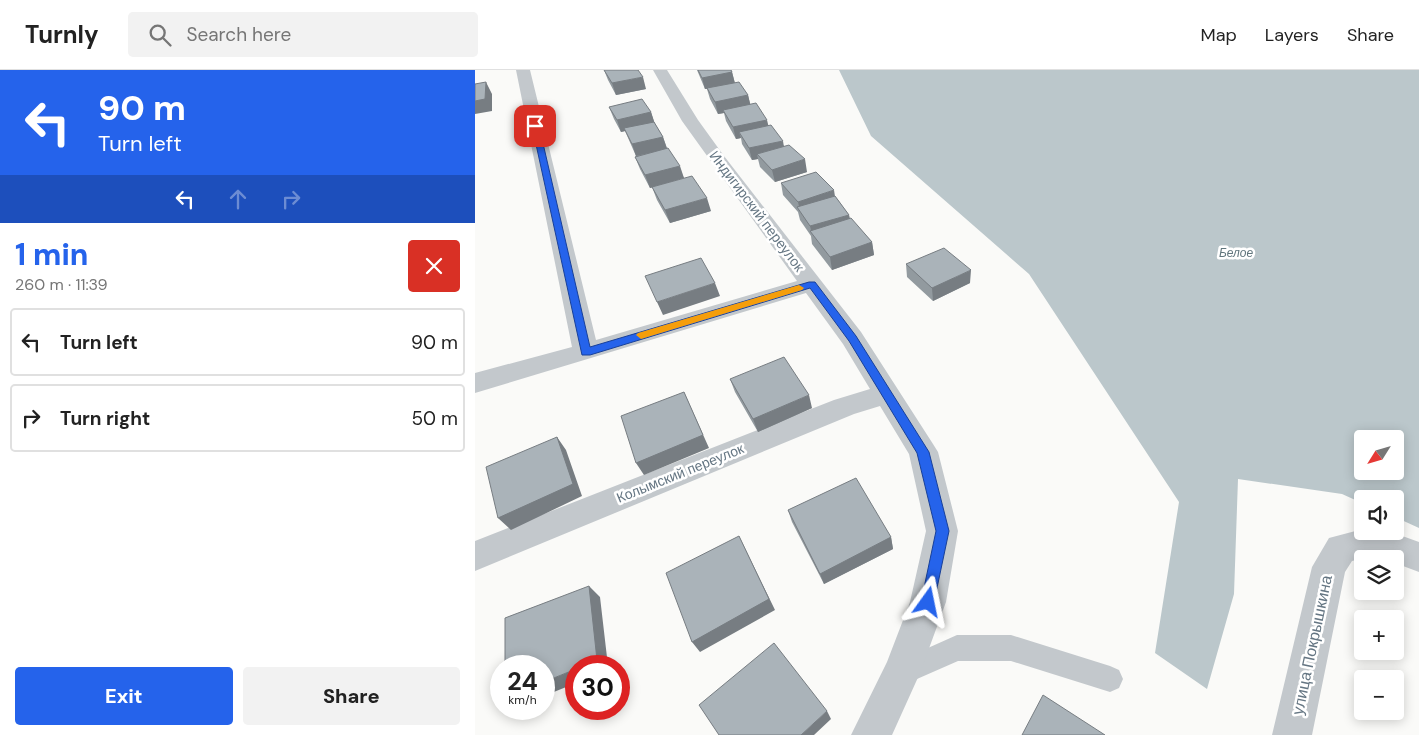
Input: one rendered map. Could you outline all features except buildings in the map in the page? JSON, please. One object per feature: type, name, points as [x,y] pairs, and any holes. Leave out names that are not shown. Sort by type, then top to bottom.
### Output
[{"type":"street","points":[[523,70],[586,352]]},
{"type":"street","name":"Индигирский переулок","points":[[661,70],[690,121],[852,338],[923,452],[942,531],[928,602],[901,673],[871,735]]},
{"type":"street","points":[[475,382],[586,352],[812,284]]},
{"type":"street","name":"Колымский переулок","points":[[475,556],[844,407],[886,394]]},
{"type":"street","name":"улица Покрышкина","points":[[1292,735],[1329,567],[1341,549],[1365,543],[1394,548],[1419,557]]},
{"type":"lane","points":[[901,673],[957,648],[1011,648],[1109,679]]},
{"type":"water","name":"Белое","points":[[839,70],[1419,70],[1419,528],[1404,521],[1404,490],[1354,490],[1354,499],[1342,494],[1238,479],[1234,594],[1207,689],[1155,653],[1179,502],[1029,274],[871,136]]},
{"type":"slow traffic","points":[[641,335],[799,288]]},
{"type":"route","points":[[535,126],[586,352],[812,284],[852,338],[923,452],[942,531],[928,602]]}]
